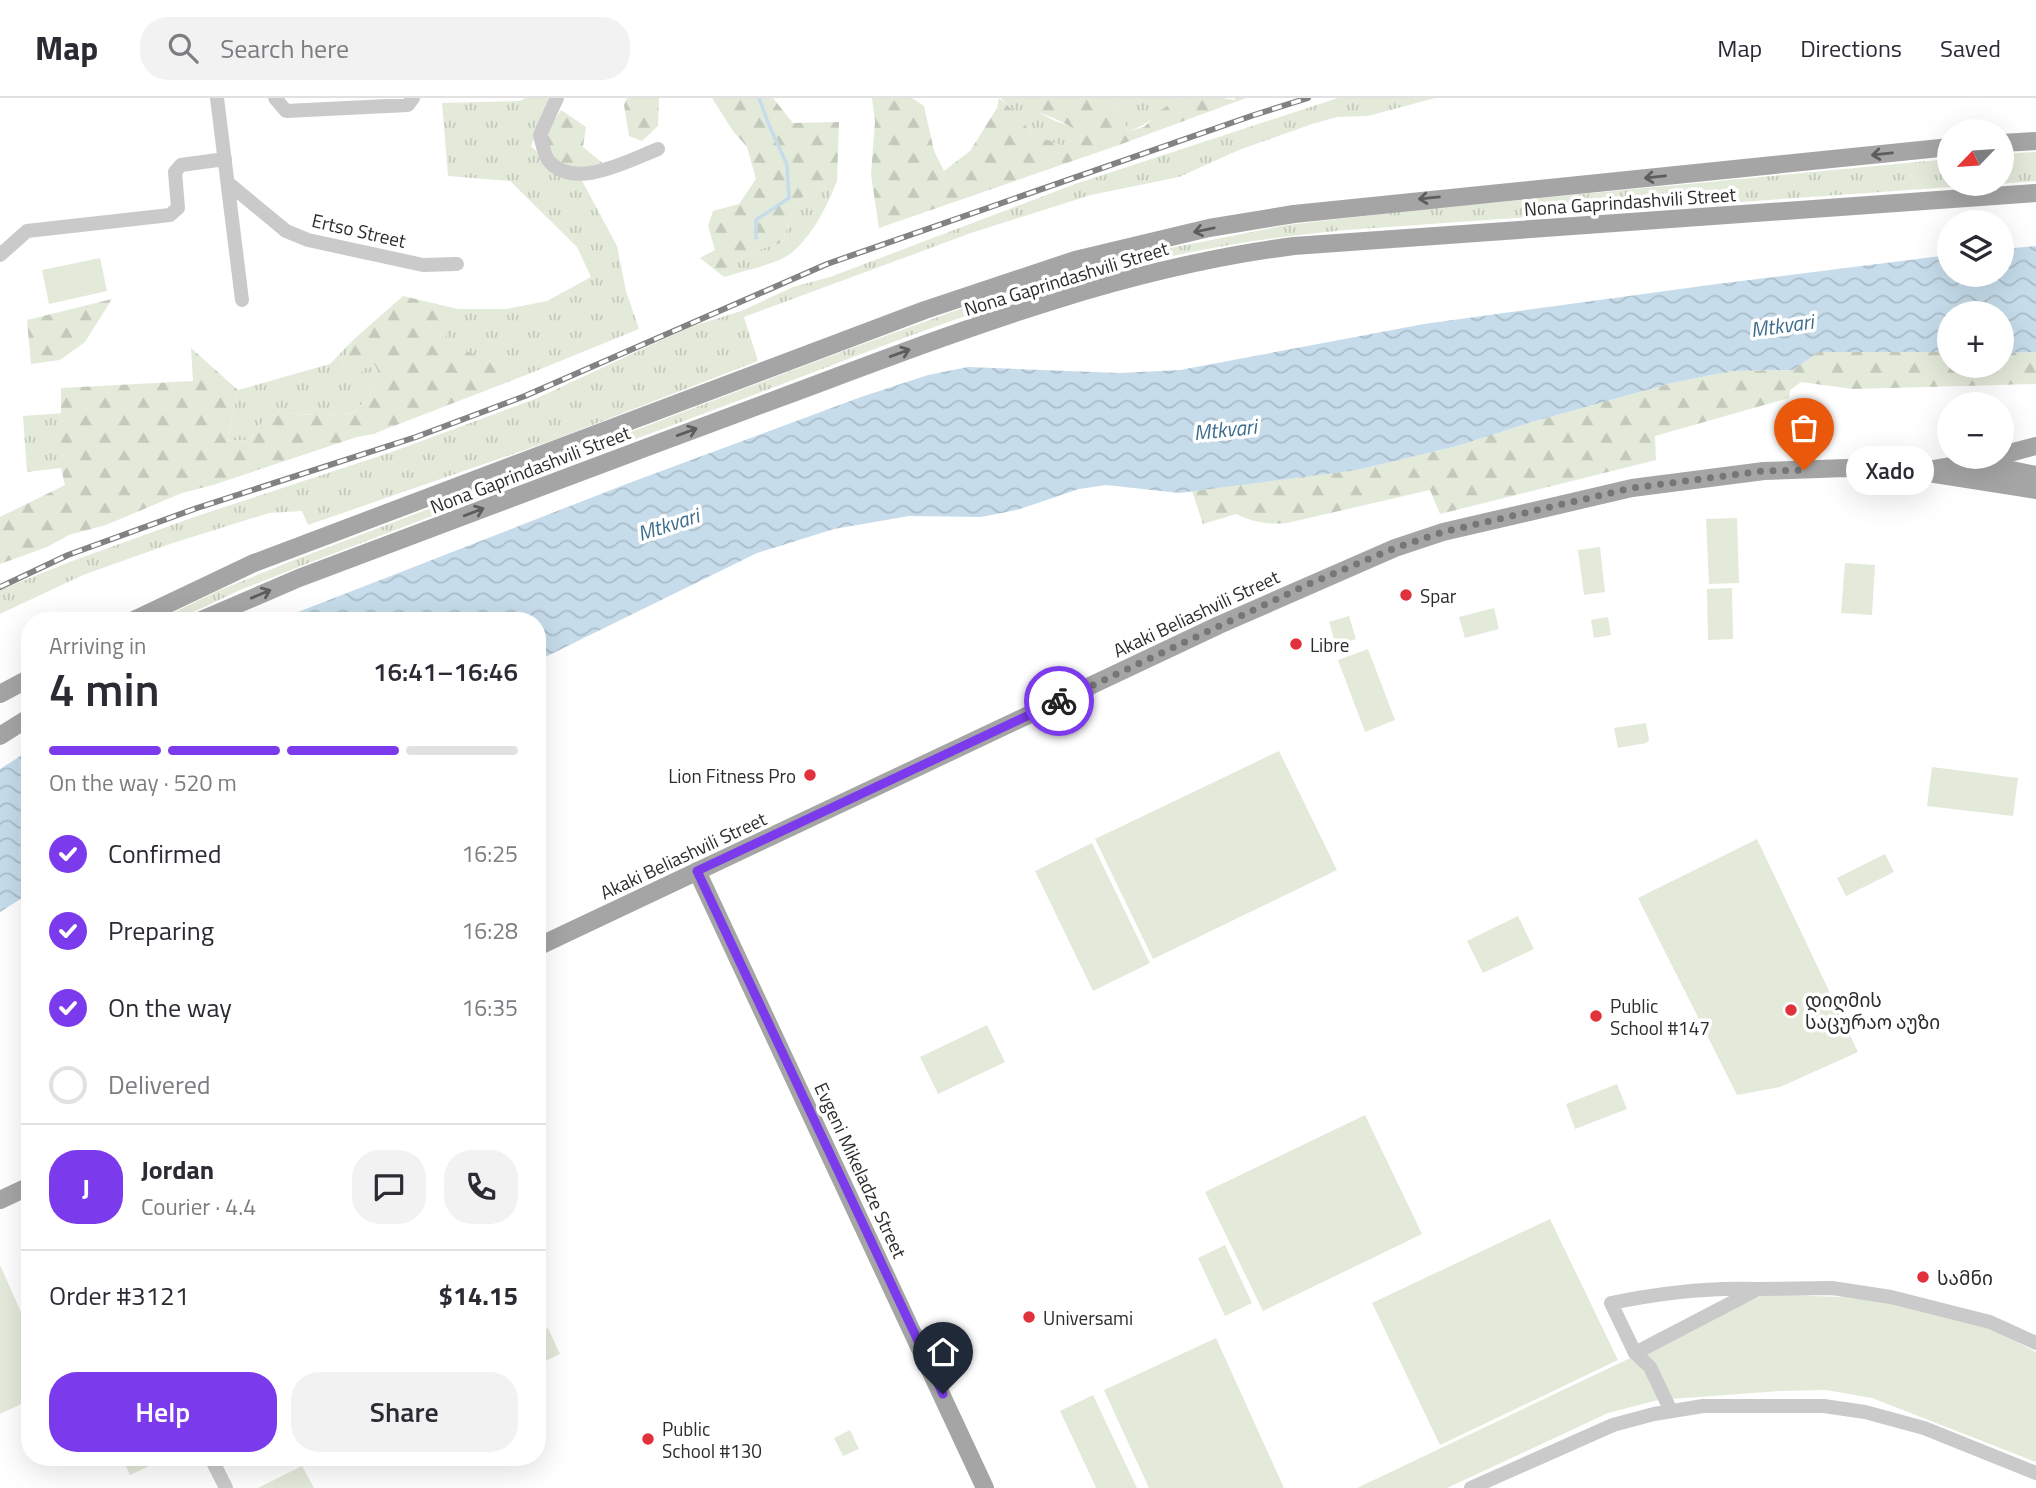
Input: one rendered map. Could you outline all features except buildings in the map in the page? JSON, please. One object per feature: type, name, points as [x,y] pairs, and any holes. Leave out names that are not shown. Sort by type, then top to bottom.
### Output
[{"type":"main road","points":[[2014,142],[2036,141]]},
{"type":"main road","name":"Nona Gaprindashvili Street","points":[[150,612],[224,576],[280,553],[789,359],[925,310],[1086,257],[1244,221],[1329,209],[1937,148]]},
{"type":"main road","name":"Nona Gaprindashvili Street","points":[[220,612],[299,578],[918,346],[1047,302],[1152,272],[1219,257],[1307,245],[2036,193]]},
{"type":"main road","points":[[2014,451],[2036,446]]},
{"type":"main road","points":[[1985,482],[2036,464]]},
{"type":"main road","name":"Akaki Beliashvili Street","points":[[546,943],[1309,584],[1406,544],[1443,532],[1632,488],[1763,471],[1846,468],[1916,471],[2036,490]]},
{"type":"main road","name":"Akaki Beliashvili Street","points":[[1916,471],[1937,468]]},
{"type":"main road","name":"Akaki Beliashvili Street","points":[[2003,469],[2036,475]]},
{"type":"main road","points":[[0,694],[21,683]]},
{"type":"main road","points":[[0,736],[21,723]]},
{"type":"main road","name":"Evgeni Mikeladze Street","points":[[697,871],[985,1488]]},
{"type":"main road","points":[[0,1200],[21,1190]]},
{"type":"street","points":[[218,98],[242,300]]},
{"type":"street","points":[[275,98],[286,111],[408,105],[413,98]]},
{"type":"street","points":[[557,98],[540,135],[547,160],[559,169],[577,174],[600,173],[658,149]]},
{"type":"street","points":[[0,255],[27,231],[170,215],[178,208],[175,172],[181,165],[225,159]]},
{"type":"street","name":"Ertso Street","points":[[228,183],[286,231],[308,240],[423,265],[457,264]]},
{"type":"street","points":[[1671,1411],[1650,1367],[1635,1353],[1611,1303],[1655,1294],[1732,1288],[1832,1288],[1891,1297],[1990,1322],[2036,1343]]},
{"type":"street","points":[[1635,1353],[1758,1289]]},
{"type":"street","points":[[1471,1488],[1613,1425],[1703,1406],[1824,1406],[1865,1412],[1924,1428],[2036,1473]]},
{"type":"street","points":[[216,1466],[226,1488]]},
{"type":"green space","points":[[526,98],[550,98],[531,146],[557,172],[580,177],[617,246],[626,291],[639,329],[521,377],[464,350],[445,337],[458,309],[507,309],[547,301],[591,277],[577,247],[510,181],[448,176],[442,103],[520,101]]},
{"type":"green space","points":[[627,98],[659,98],[658,126],[642,141],[629,136],[624,105]]},
{"type":"green space","points":[[712,98],[773,98],[793,123],[839,122],[837,181],[832,193],[823,185],[806,194],[791,214],[783,242],[740,257],[724,277],[700,258],[715,250],[708,226],[713,211],[739,204],[756,179],[747,147]]},
{"type":"green space","points":[[872,98],[912,98],[924,106],[934,151],[944,171],[970,151],[997,108],[999,98],[1018,116],[1034,137],[1072,146],[1079,145],[1082,136],[1075,130],[1012,98],[1122,98],[1116,111],[1129,131],[1144,127],[1161,110],[1179,98],[1246,98],[879,228],[871,175],[875,121]]},
{"type":"green space","points":[[1001,98],[1012,98],[1055,121],[1073,127],[1082,136],[1079,146],[1061,145],[1034,137]]},
{"type":"green space","points":[[1122,98],[1179,98],[1149,121],[1129,131],[1116,111]]},
{"type":"green space","points":[[1338,98],[1435,98],[1368,116],[1337,117],[1312,124],[1239,150],[1179,177],[1091,195],[971,233],[744,317],[758,361],[556,439],[308,525],[302,511],[269,513],[83,575],[0,614],[0,590],[72,561],[197,516],[389,453],[535,399],[690,327],[741,311],[793,287],[830,277],[1075,184]]},
{"type":"green space","points":[[561,110],[586,127],[583,147],[605,165],[574,168],[566,166],[554,156],[545,135]]},
{"type":"green space","points":[[2036,152],[2036,181],[2014,182],[2014,153]]},
{"type":"green space","points":[[1937,160],[1937,188],[1346,230],[1255,241],[1111,271],[1059,285],[904,338],[291,570],[193,612],[175,612],[289,562],[982,301],[1160,250],[1287,225],[1415,210]]},
{"type":"green space","points":[[823,185],[832,193],[814,228],[801,244],[787,256],[774,262],[724,277],[740,257],[783,242],[795,207],[806,194]]},
{"type":"green space","points":[[100,258],[107,291],[49,304],[42,270]]},
{"type":"green space","points":[[403,296],[458,309],[446,337],[464,350],[521,377],[373,434],[182,493],[106,525],[69,535],[47,547],[0,564],[0,517],[65,485],[61,468],[61,388],[193,381],[191,348],[238,390],[227,441],[249,440],[264,421],[279,414],[353,413],[369,397],[379,374],[373,361],[355,378],[341,367],[353,340]]},
{"type":"green space","points":[[112,299],[85,342],[60,360],[31,364],[27,320]]},
{"type":"green space","points":[[353,340],[341,367],[373,361],[379,374],[369,397],[353,413],[279,414],[264,421],[249,440],[227,441],[238,390],[330,364]]},
{"type":"green space","points":[[1819,352],[1937,352],[1937,378],[2014,378],[2014,353],[2036,352],[2036,384],[1853,389],[1801,382],[1790,390],[1789,398],[1655,436],[1656,460],[1440,514],[1430,490],[1287,523],[1261,522],[1236,514],[1203,524],[1192,491],[1357,470],[1457,446],[1672,383],[1731,371],[1793,370]]},
{"type":"green space","points":[[63,413],[61,468],[27,472],[23,416]]},
{"type":"green space","points":[[1737,518],[1739,583],[1709,584],[1706,519]]},
{"type":"green space","points":[[1600,547],[1605,592],[1584,595],[1578,550]]},
{"type":"green space","points":[[1845,563],[1875,565],[1872,615],[1841,613]]},
{"type":"green space","points":[[1732,588],[1733,639],[1708,640],[1707,589]]},
{"type":"green space","points":[[1494,608],[1499,629],[1465,638],[1459,617]]},
{"type":"green space","points":[[1349,616],[1356,639],[1336,645],[1329,622]]},
{"type":"green space","points":[[1608,617],[1611,635],[1594,638],[1591,620]]},
{"type":"green space","points":[[1368,649],[1395,720],[1365,732],[1338,660]]},
{"type":"green space","points":[[1646,723],[1649,740],[1646,743],[1618,748],[1614,728]]},
{"type":"green space","points":[[1279,751],[1337,870],[1153,959],[1095,839]]},
{"type":"green space","points":[[1932,767],[2018,778],[2013,816],[1927,806]]},
{"type":"green space","points":[[1757,839],[1858,1052],[1780,1087],[1737,1095],[1638,898]]},
{"type":"green space","points":[[1092,843],[1150,963],[1093,991],[1035,871]]},
{"type":"green space","points":[[1885,854],[1894,872],[1846,896],[1837,878]]},
{"type":"green space","points":[[1518,916],[1534,949],[1483,973],[1467,941]]},
{"type":"green space","points":[[987,1025],[1005,1062],[938,1094],[920,1057]]},
{"type":"green space","points":[[1617,1084],[1627,1109],[1575,1129],[1566,1104]]},
{"type":"green space","points":[[1365,1115],[1422,1234],[1263,1311],[1205,1192]]},
{"type":"green space","points":[[1550,1219],[1618,1360],[1440,1445],[1372,1303]]},
{"type":"green space","points":[[1225,1245],[1252,1303],[1225,1316],[1198,1258]]},
{"type":"green space","points":[[0,1265],[21,1312],[21,1404],[0,1414]]},
{"type":"green space","points":[[1765,1294],[1888,1299],[1985,1326],[2036,1352],[2036,1462],[1872,1398],[1826,1390],[1781,1391],[1658,1400],[1608,1413],[1447,1488],[1357,1488]]},
{"type":"green space","points":[[548,1328],[560,1354],[546,1361]]},
{"type":"green space","points":[[1216,1338],[1284,1488],[1149,1488],[1104,1390]]},
{"type":"green space","points":[[1093,1395],[1137,1488],[1096,1488],[1060,1411]]},
{"type":"green space","points":[[850,1430],[859,1449],[843,1456],[834,1438]]},
{"type":"green space","points":[[126,1466],[149,1466],[130,1475]]},
{"type":"green space","points":[[302,1466],[314,1488],[258,1488]]},
{"type":"water","name":"Mtkvari","points":[[2036,246],[2036,352],[2014,353],[2014,301],[1937,301],[1937,352],[1819,352],[1793,370],[1731,371],[1672,383],[1457,446],[1357,470],[1179,493],[1106,485],[1079,489],[1017,510],[981,517],[909,516],[834,529],[757,553],[546,657],[546,612],[298,612],[629,483],[928,375],[968,367],[1119,373],[1180,370],[1424,324],[1937,256],[1937,287],[2014,287],[2014,248]]},
{"type":"water","points":[[21,756],[21,899],[0,912],[0,769]]},
{"type":"waterway","points":[[756,238],[756,220],[789,198],[787,165],[759,98]]},
{"type":"railway","points":[[0,587],[68,555],[197,508],[416,437],[525,396],[827,264],[1308,98]]},
{"type":"way so far","points":[[1059,701],[1309,584],[1395,548],[1443,532],[1632,488],[1763,471],[1804,470]]},
{"type":"place","name":"Xado","points":[[1804,470]]},
{"type":"place","name":"Spar","points":[[1406,595]]},
{"type":"place","name":"Libre","points":[[1296,644]]},
{"type":"place","name":"Lion Fitness Pro","points":[[810,775]]},
{"type":"place","name":"დიღმის საცურაო აუზი","points":[[1791,1010]]},
{"type":"place","name":"Public School #147","points":[[1596,1016]]},
{"type":"place","name":"სამნი","points":[[1923,1277]]},
{"type":"place","name":"Universami","points":[[1029,1317]]},
{"type":"place","name":"Public School #130","points":[[648,1439]]},
{"type":"route","points":[[943,1394],[697,871],[1059,701]]}]
